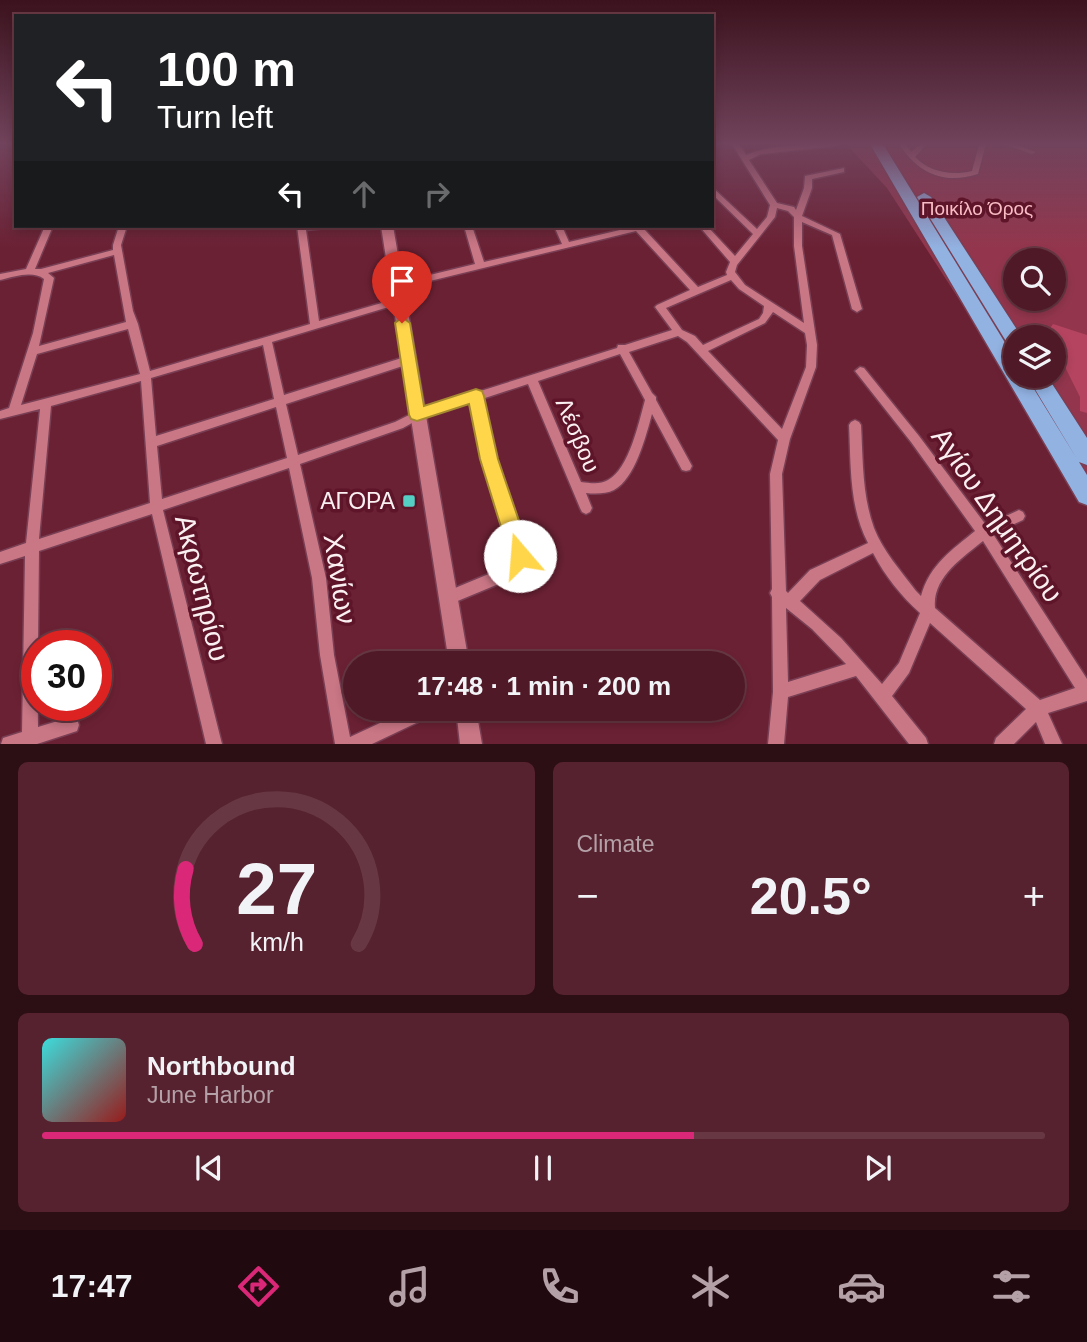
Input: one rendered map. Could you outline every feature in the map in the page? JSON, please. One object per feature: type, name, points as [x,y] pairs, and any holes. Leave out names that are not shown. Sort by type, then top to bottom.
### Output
[{"type":"highway","points":[[897,179],[1003,354]]},
{"type":"highway","points":[[912,179],[1005,325]]},
{"type":"highway","points":[[1024,388],[1087,495]]},
{"type":"highway","points":[[1044,388],[1087,456]]},
{"type":"street","points":[[756,179],[774,205],[791,209],[799,217],[831,231],[839,238],[856,309]]},
{"type":"street","points":[[776,744],[781,692],[783,597],[776,474],[784,439],[811,367],[809,331],[799,268],[799,217],[808,188],[808,179]]},
{"type":"street","points":[[714,191],[757,233]]},
{"type":"street","points":[[774,205],[771,216],[735,261],[730,272],[769,305],[809,331]]},
{"type":"street","points":[[35,272],[48,228]]},
{"type":"street","points":[[0,277],[35,272],[118,251],[123,228]]},
{"type":"street","points":[[301,228],[315,326]]},
{"type":"street","points":[[387,228],[457,651]]},
{"type":"street","points":[[469,228],[480,265]]},
{"type":"street","points":[[559,228],[566,244]]},
{"type":"street","points":[[0,415],[146,376],[315,326],[398,293],[480,265],[630,228]]},
{"type":"street","points":[[635,228],[697,292]]},
{"type":"street","points":[[705,228],[735,261]]},
{"type":"street","name":"Ακρωτηρίου","points":[[118,251],[146,376],[156,506],[214,744]]},
{"type":"street","points":[[14,411],[33,352],[49,278],[35,272]]},
{"type":"street","points":[[732,276],[660,307],[679,332],[691,339],[784,439]]},
{"type":"street","points":[[701,350],[762,321],[768,314],[769,305]]},
{"type":"street","points":[[33,352],[133,324]]},
{"type":"street","points":[[0,558],[399,425],[417,415],[679,332]]},
{"type":"street","name":"Χανίων","points":[[267,341],[319,578],[327,655],[343,744]]},
{"type":"street","points":[[622,348],[651,397],[686,466]]},
{"type":"street","points":[[150,443],[282,403],[408,360]]},
{"type":"street","name":"Αγίου Δημητρίου","points":[[860,371],[984,532],[1087,693]]},
{"type":"street","name":"Λέσβου","points":[[531,378],[586,508]]},
{"type":"street","points":[[448,598],[513,571],[520,562],[489,459],[476,396]]},
{"type":"street","points":[[577,487],[598,488],[612,485],[622,477],[645,420],[651,397]]},
{"type":"street","points":[[30,738],[32,547],[46,402]]},
{"type":"street","points":[[855,425],[859,495],[874,546],[897,580],[928,611],[1038,709],[1054,744]]},
{"type":"street","points":[[882,696],[904,668],[928,611],[930,589],[945,564],[984,532],[1019,516]]},
{"type":"street","points":[[783,597],[815,575],[874,546]]},
{"type":"street","points":[[783,597],[858,668],[920,744]]},
{"type":"street","points":[[781,692],[858,668]]},
{"type":"street","points":[[1002,744],[1038,709],[1087,693]]},
{"type":"street","points":[[353,744],[402,721]]},
{"type":"street","points":[[468,721],[471,744]]},
{"type":"street","points":[[9,744],[71,725]]},
{"type":"green space","name":"Ποικίλο Όρος","points":[[878,179],[1087,179],[1087,497],[1016,388],[1066,388],[1066,325],[1003,325],[1003,367]]},
{"type":"shaded area","points":[[1066,328],[1087,335],[1087,413],[1080,411],[1080,397],[1066,369]]},
{"type":"place","name":"ΑΓΟΡΑ","points":[[409,501]]},
{"type":"route","points":[[402,323],[417,415],[476,396],[489,459],[520,556]]}]
